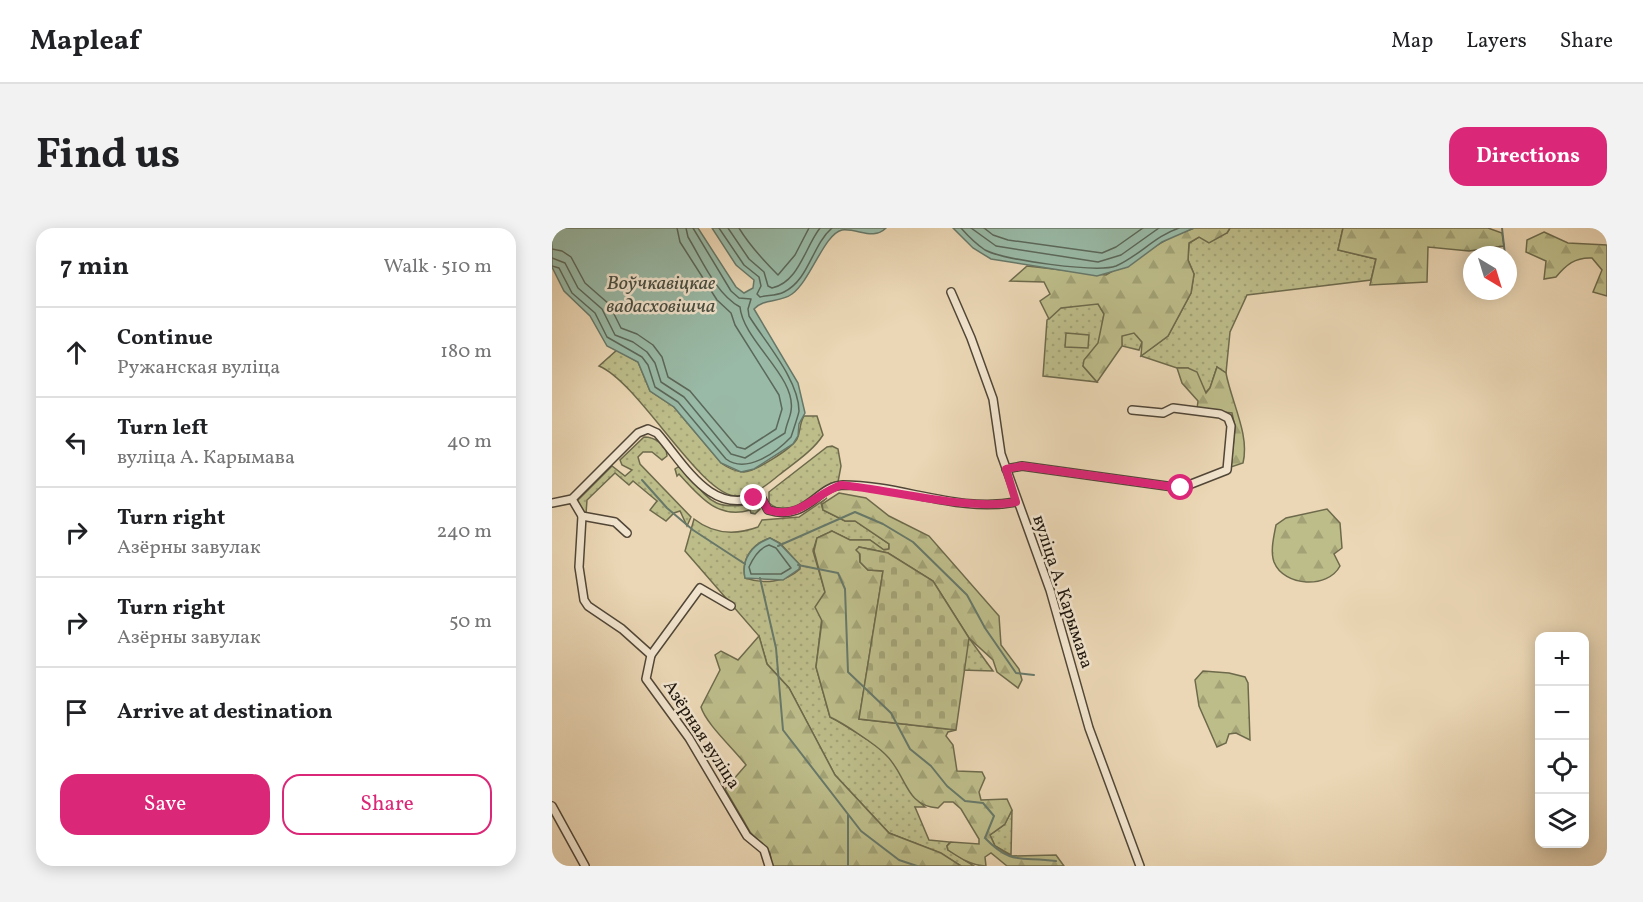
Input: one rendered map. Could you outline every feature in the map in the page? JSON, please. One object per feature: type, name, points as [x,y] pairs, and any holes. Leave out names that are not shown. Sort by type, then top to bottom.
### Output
[{"type":"street","name":"вуліца А. Карымава","points":[[951,292],[971,338],[993,399],[1001,454],[1016,502],[1050,590],[1089,728],[1140,866]]},
{"type":"street","points":[[1006,469],[1022,466],[1181,488],[1227,470],[1231,426],[1228,418],[1220,414],[1173,408],[1163,414],[1132,410]]},
{"type":"street","points":[[552,503],[572,499],[638,432],[648,429],[657,433],[716,497],[738,503],[760,495],[768,510],[774,512],[803,508],[841,485],[977,504],[1016,502]]},
{"type":"street","points":[[572,499],[582,516],[579,567],[584,600],[588,606],[622,629],[651,656],[700,588],[731,606]]},
{"type":"street","points":[[582,516],[615,522],[627,533]]},
{"type":"street","name":"Азёрная вуліца","points":[[651,656],[646,679],[688,738],[747,836],[764,850],[769,866]]},
{"type":"street","points":[[552,806],[585,866]]},
{"type":"green space","points":[[1194,228],[1230,228],[1227,233],[1209,243],[1199,237],[1189,243],[1188,260],[1194,274],[1191,293],[1168,336],[1141,356],[1142,342],[1134,333],[1122,336],[1122,346],[1097,382],[1083,366],[1084,360],[1098,343],[1104,314],[1098,304],[1061,308],[1049,319],[1040,301],[1050,294],[1044,282],[1010,281],[1027,266],[1106,275],[1171,237]]},
{"type":"green space","points":[[1230,228],[1343,228],[1338,250],[1376,259],[1371,280],[1247,295],[1230,332],[1226,373],[1217,367],[1210,388],[1205,393],[1188,368],[1177,368],[1141,356],[1168,336],[1191,293],[1194,274],[1188,260],[1189,243],[1199,237],[1227,233]]},
{"type":"green space","points":[[1343,228],[1488,228],[1502,233],[1504,246],[1463,246],[1463,250],[1428,247],[1427,282],[1370,285],[1376,259],[1338,250]]},
{"type":"green space","points":[[1544,232],[1568,243],[1607,245],[1607,296],[1593,292],[1602,270],[1592,258],[1576,260],[1567,265],[1556,277],[1544,279],[1546,261],[1526,252],[1527,240]]},
{"type":"green space","points":[[1098,303],[1104,314],[1099,344],[1083,366],[1097,382],[1043,376],[1047,320],[1060,308]]},
{"type":"green space","points":[[1134,332],[1142,342],[1139,350],[1122,346],[1121,336]]},
{"type":"green space","points":[[1066,333],[1089,335],[1088,348],[1065,347]]},
{"type":"green space","points":[[617,350],[638,362],[650,391],[674,407],[721,463],[732,469],[741,472],[749,471],[781,454],[797,439],[804,416],[817,416],[823,435],[803,456],[760,489],[738,496],[723,492],[689,461],[633,394],[599,366]]},
{"type":"green space","points":[[1217,367],[1226,373],[1244,441],[1243,463],[1231,467],[1235,427],[1232,413],[1197,409],[1198,401],[1182,383],[1177,368],[1188,368],[1197,372],[1206,393]]},
{"type":"green space","points":[[644,437],[660,442],[667,456],[662,460],[652,452],[643,452],[638,457],[640,464],[691,517],[687,526],[680,511],[674,513],[666,521],[650,510],[657,501],[633,481],[629,485],[615,473],[587,500],[586,514],[578,506],[578,500],[612,466],[625,476],[632,470],[622,465],[620,460]]},
{"type":"green space","points":[[832,446],[838,449],[841,466],[838,482],[795,507],[778,508],[769,503],[769,492],[827,447]]},
{"type":"green space","points":[[683,468],[706,496],[713,501],[730,506],[757,503],[760,509],[755,514],[750,510],[728,512],[719,509],[702,498],[679,474],[677,476],[675,469]]},
{"type":"green space","points":[[839,493],[866,498],[889,516],[929,536],[999,616],[1001,645],[1019,669],[1022,680],[1018,688],[997,672],[993,660],[969,638],[933,581],[888,553],[859,547],[860,562],[868,570],[883,571],[859,719],[956,730],[948,732],[946,736],[953,745],[957,771],[982,772],[985,778],[979,792],[981,800],[1007,799],[1012,810],[1005,824],[990,835],[995,846],[1011,856],[1056,855],[1064,866],[1007,866],[991,853],[985,857],[986,866],[981,866],[957,856],[948,850],[947,846],[951,842],[979,844],[979,839],[961,809],[953,802],[944,802],[938,808],[918,802],[885,754],[859,734],[830,717],[816,667],[822,621],[815,607],[825,592],[814,551],[817,538],[832,531],[850,540],[870,540],[884,550],[889,549],[889,544],[855,521],[845,521],[823,510],[822,504]]},
{"type":"green space","points":[[827,498],[821,503],[823,510],[845,521],[855,521],[889,544],[889,549],[884,550],[870,540],[850,540],[832,531],[817,538],[813,551],[825,592],[816,667],[830,717],[859,734],[886,754],[925,807],[915,807],[929,840],[950,842],[947,846],[948,850],[974,866],[961,866],[940,853],[889,833],[835,775],[789,688],[767,664],[759,636],[685,551],[694,519],[709,528],[733,532],[758,527],[762,520],[799,517]],"holes":[[[770,538],[780,543],[800,565],[800,569],[781,580],[759,581],[745,578],[746,559],[753,548]]]},
{"type":"green space","points":[[1327,509],[1340,523],[1342,548],[1334,554],[1340,566],[1326,579],[1316,581],[1306,582],[1287,576],[1279,570],[1273,558],[1276,525],[1286,518]]},
{"type":"green space","points":[[859,547],[888,553],[933,581],[969,638],[956,730],[859,719],[883,571],[868,570],[860,562],[860,554],[856,550]]},
{"type":"green space","points":[[759,636],[767,664],[789,688],[835,775],[889,833],[941,853],[961,866],[772,866],[770,853],[750,832],[725,789],[746,765],[714,729],[701,707],[720,670],[715,655],[721,651],[738,660]]},
{"type":"green space","points":[[969,638],[993,671],[961,670]]},
{"type":"green space","points":[[1203,671],[1245,677],[1248,683],[1250,740],[1236,733],[1229,734],[1226,743],[1217,747],[1199,706],[1195,680]]},
{"type":"green space","points":[[1012,810],[1011,855],[995,846],[990,835],[1004,825]]},
{"type":"water","name":"Воўчкавіцкае вадасховішча","points":[[552,228],[698,228],[736,287],[744,293],[753,288],[754,280],[736,265],[712,228],[886,228],[876,234],[848,230],[835,233],[823,248],[805,279],[792,294],[782,299],[762,303],[754,309],[798,383],[805,413],[793,444],[754,469],[741,472],[721,463],[674,407],[650,391],[638,362],[607,346],[590,316],[564,291],[552,267]]},
{"type":"water","points":[[953,228],[1194,228],[1162,242],[1128,267],[1097,276],[991,259],[973,248]]},
{"type":"water","points":[[770,538],[779,543],[800,565],[799,569],[783,580],[745,578],[746,559],[749,554]]},
{"type":"waterway","points":[[1502,228],[1504,246]]},
{"type":"waterway","points":[[642,480],[667,508],[693,530],[745,564]]},
{"type":"waterway","points":[[778,546],[855,512],[883,524],[913,542],[967,595],[985,628],[1016,673],[1034,675]]},
{"type":"waterway","points":[[798,565],[838,573],[845,589],[848,672],[891,713],[910,749],[931,766],[947,786],[965,801],[983,803],[994,816],[985,838],[994,847],[1010,856],[1056,861]]},
{"type":"waterway","points":[[760,578],[776,648],[783,730],[861,831],[899,860],[917,866]]},
{"type":"waterway","points":[[848,815],[848,866]]},
{"type":"route","points":[[754,498],[760,495],[768,510],[774,512],[793,511],[811,504],[824,493],[841,485],[950,501],[1002,504],[1016,502],[1006,469],[1022,466],[1181,488]]}]
